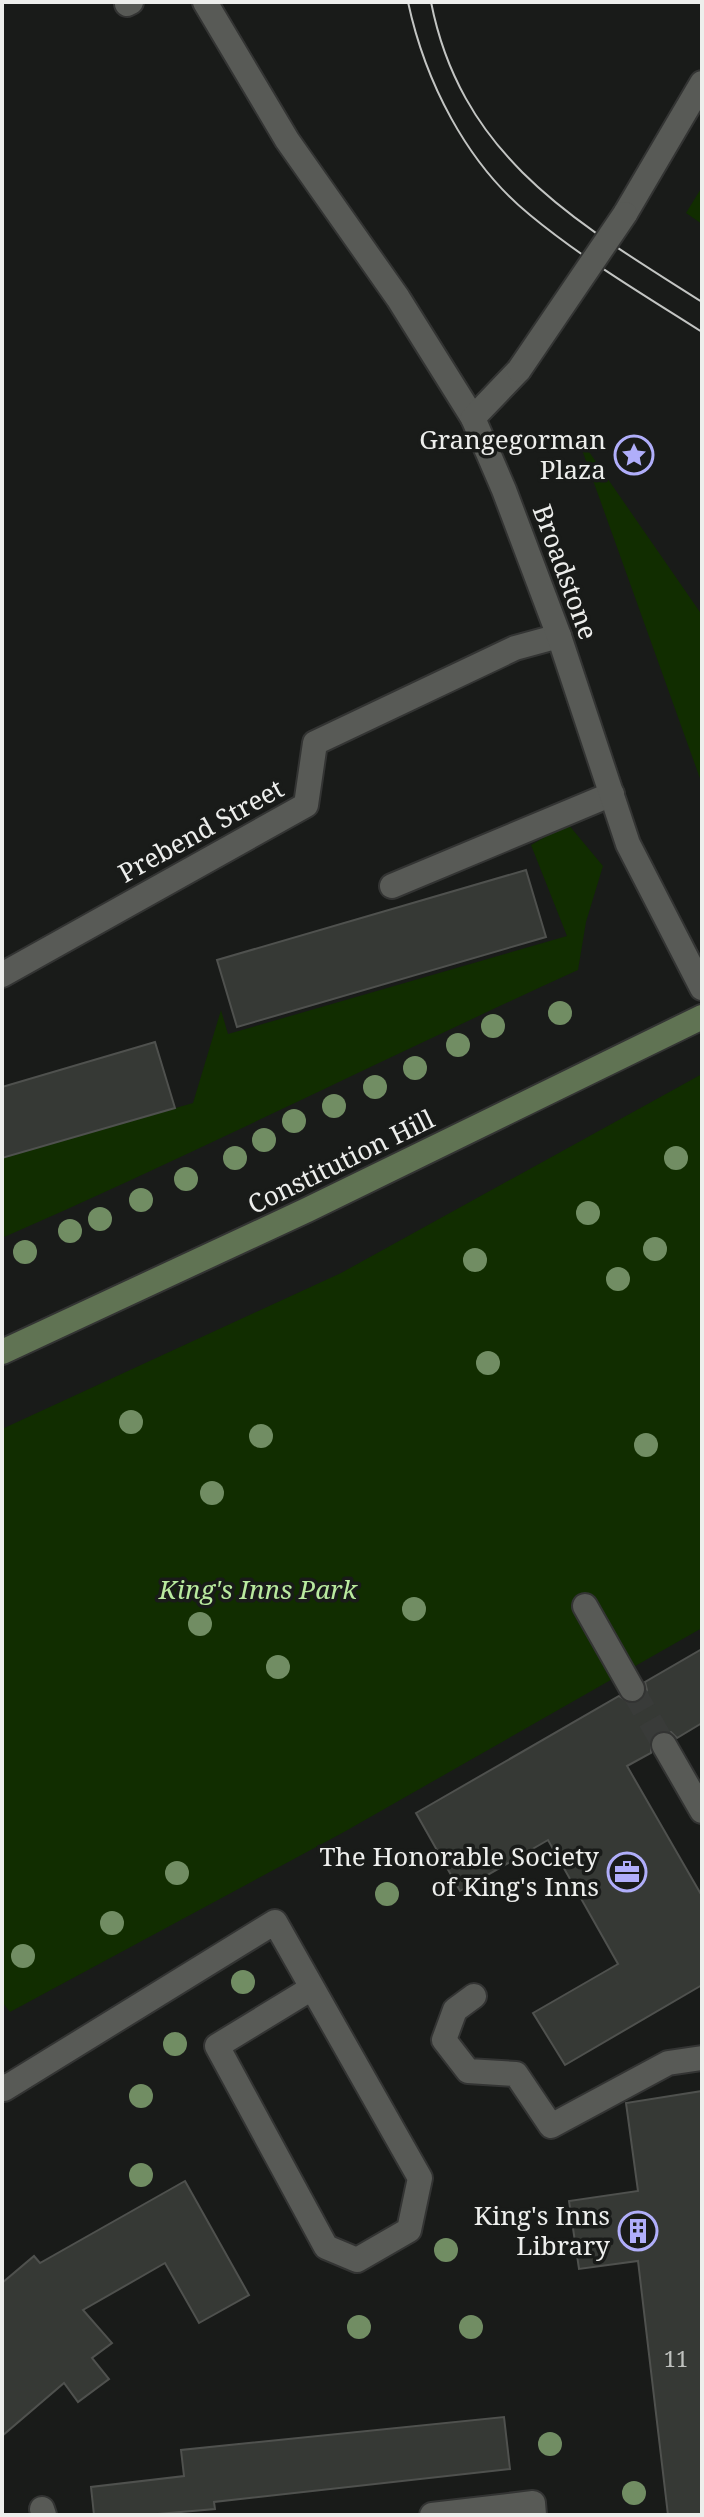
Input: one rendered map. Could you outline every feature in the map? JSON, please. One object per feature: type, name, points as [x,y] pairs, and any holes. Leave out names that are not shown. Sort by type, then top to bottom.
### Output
[{"type":"main road","name":"Constitution Hill","points":[[2,1352],[307,1210],[702,1017]]},
{"type":"street","name":"Broadstone","points":[[205,2],[287,140],[398,298],[473,418],[504,490],[559,636],[628,844],[702,988]]},
{"type":"street","points":[[473,418],[519,370],[625,214],[702,83]]},
{"type":"street","name":"Prebend Street","points":[[2,975],[306,805],[315,743],[515,648],[559,636]]},
{"type":"street","points":[[392,886],[612,794]]},
{"type":"street","points":[[585,1606],[632,1689]]},
{"type":"street","points":[[664,1745],[702,1811]]},
{"type":"street","points":[[2,2086],[4,2089],[275,1922],[420,2178],[409,2230],[357,2260],[326,2247],[217,2046],[312,1988]]},
{"type":"street","points":[[474,1996],[455,2010],[444,2040],[468,2071],[516,2074],[551,2126],[668,2063],[702,2058]]},
{"type":"street","points":[[432,2515],[533,2503],[534,2515]]},
{"type":"green space","points":[[702,187],[702,224],[686,213]]},
{"type":"green space","points":[[576,433],[702,615],[702,784]]},
{"type":"green space","points":[[568,824],[603,866],[586,922],[578,970],[2,1238],[2,1158],[193,1103],[221,1010],[228,1034],[567,936],[531,845]]},
{"type":"green space","name":"King's Inns Park","points":[[702,1074],[702,1628],[344,1832],[10,2012],[2,2002],[2,1429],[341,1273]]},
{"type":"building","points":[[526,870],[546,937],[237,1027],[217,960]]},
{"type":"building","points":[[155,1042],[175,1108],[2,1158],[2,1087]]},
{"type":"building","name":"The Honorable Society of King's Inns","points":[[702,1649],[702,1723],[677,1738],[671,1732],[657,1732],[651,1738],[651,1753],[627,1766],[702,1896],[702,1985],[565,2065],[533,2013],[618,1964],[548,1840],[460,1891],[416,1813],[619,1696],[631,1704],[640,1702],[647,1690],[645,1682]]},
{"type":"building","name":"King's Inns Library","points":[[702,2091],[702,2515],[668,2515],[638,2261],[579,2269],[569,2201],[638,2191],[626,2103]]},
{"type":"building","points":[[185,2181],[249,2295],[199,2323],[165,2263],[83,2310],[112,2343],[92,2358],[109,2379],[78,2402],[64,2383],[2,2436],[2,2283],[34,2256],[40,2263]]},
{"type":"building","points":[[504,2417],[510,2469],[214,2502],[215,2509],[146,2515],[94,2515],[91,2487],[184,2476],[181,2450]]},
{"type":"tunnel","points":[[632,1689],[664,1745]]},
{"type":"tram line","points":[[408,2],[415,32],[437,90],[451,119],[486,171],[530,215],[571,247],[702,332]]},
{"type":"tram line","points":[[431,2],[446,57],[469,104],[498,145],[532,181],[570,214],[702,302]]},
{"type":"place","name":"Grangegorman Plaza","points":[[634,455]]},
{"type":"place","name":"The Honorable Society of King's Inns","points":[[627,1872]]},
{"type":"place","name":"King's Inns Library","points":[[638,2231]]}]
